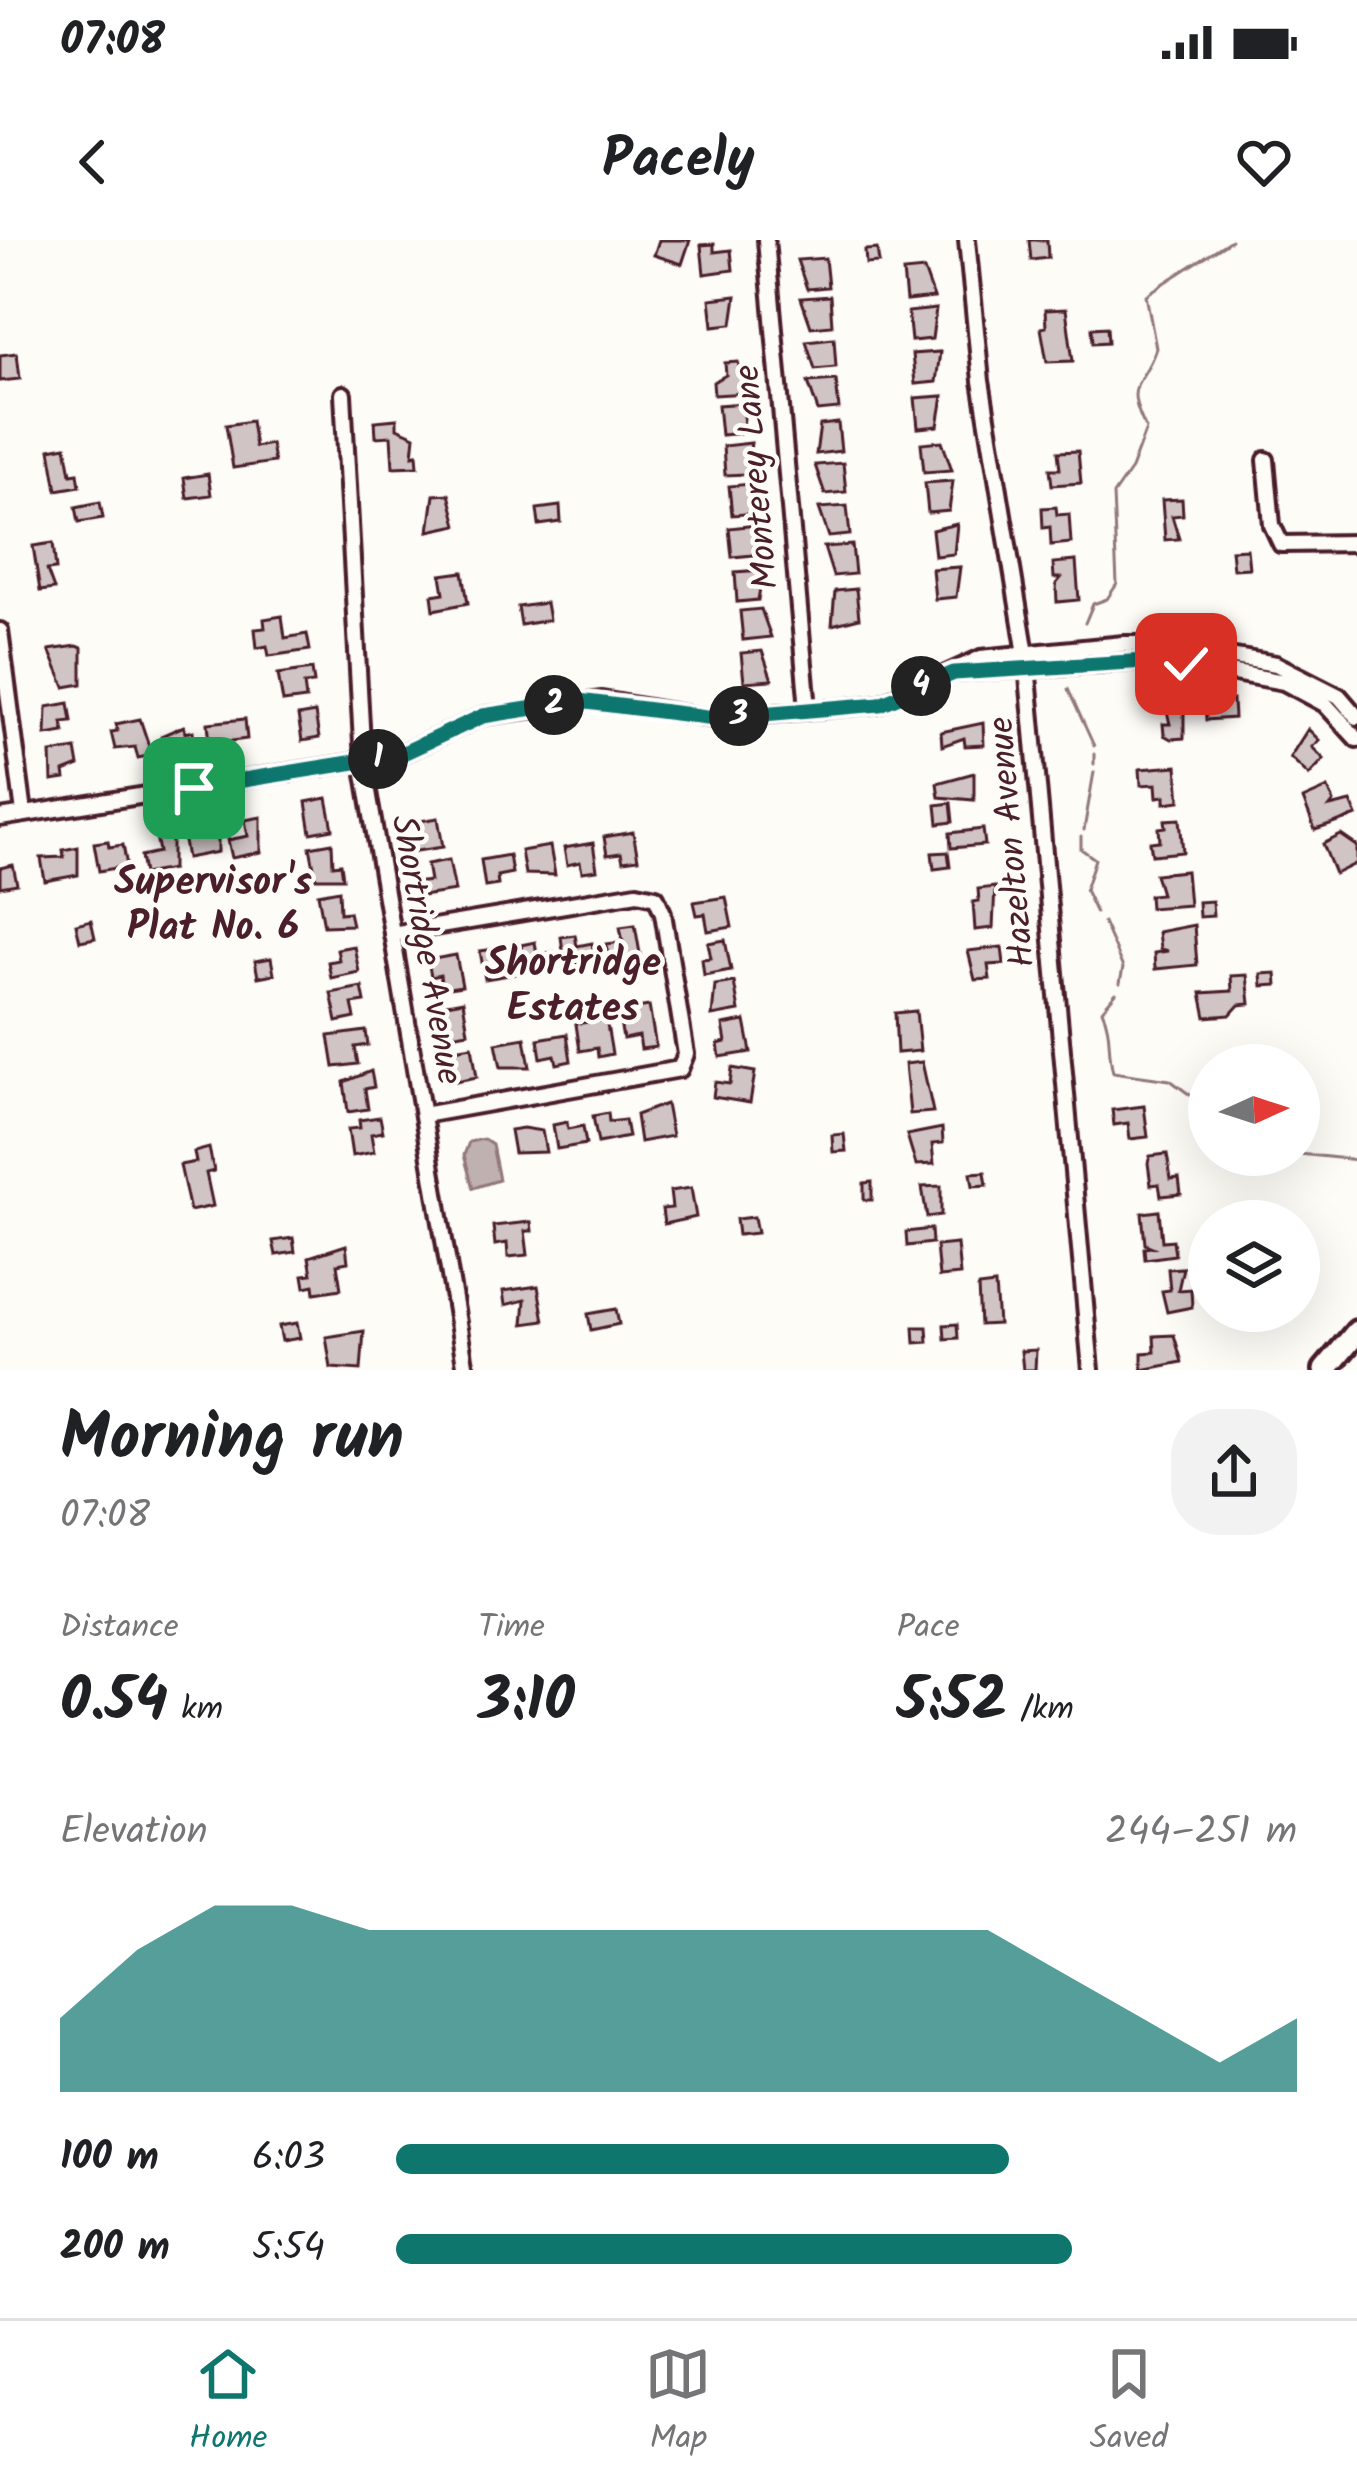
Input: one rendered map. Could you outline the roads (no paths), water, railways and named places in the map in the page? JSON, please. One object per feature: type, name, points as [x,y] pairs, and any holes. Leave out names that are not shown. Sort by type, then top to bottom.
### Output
[{"type":"highway","points":[[1325,1370],[1357,1332]]},
{"type":"street","name":"Monterey Lane","points":[[766,240],[808,709]]},
{"type":"street","name":"Hazelton Avenue","points":[[967,240],[981,381],[1028,671],[1091,1370]]},
{"type":"street","name":"Shortridge Avenue","points":[[343,394],[363,762],[466,1370]]},
{"type":"street","points":[[1266,460],[1272,524],[1281,544],[1297,548],[1357,543]]},
{"type":"street","points":[[0,631],[24,813]]},
{"type":"street","points":[[1159,644],[1159,661]]},
{"type":"street","points":[[0,818],[363,762],[420,747],[483,716],[579,701],[715,718],[880,704],[981,658],[1159,644],[1272,671],[1339,696],[1357,717]]},
{"type":"street","points":[[954,673],[1159,661],[1272,671],[1324,704],[1357,739]]},
{"type":"street","points":[[392,934],[637,892],[656,897],[663,913],[686,1054],[680,1069],[423,1115]]},
{"type":"waterway","points":[[1085,623],[1093,604],[1107,599],[1117,584],[1113,495],[1131,469],[1146,429],[1135,392],[1156,348],[1146,295],[1231,240]]},
{"type":"waterway","points":[[1068,689],[1094,746]]},
{"type":"waterway","points":[[1094,754],[1094,764]]},
{"type":"waterway","points":[[1084,830],[1094,772]]},
{"type":"waterway","points":[[1081,837],[1081,849],[1095,859],[1085,890],[1096,913]]},
{"type":"waterway","points":[[1103,922],[1123,968],[1120,983]]},
{"type":"waterway","points":[[1116,993],[1102,1010],[1113,1072],[1170,1080],[1188,1093]]},
{"type":"waterway","points":[[1320,1156],[1357,1160]]},
{"type":"district","name":"Supervisor's Plat No. 6","points":[[213,906]]},
{"type":"district","name":"Shortridge Estates","points":[[573,988]]}]
